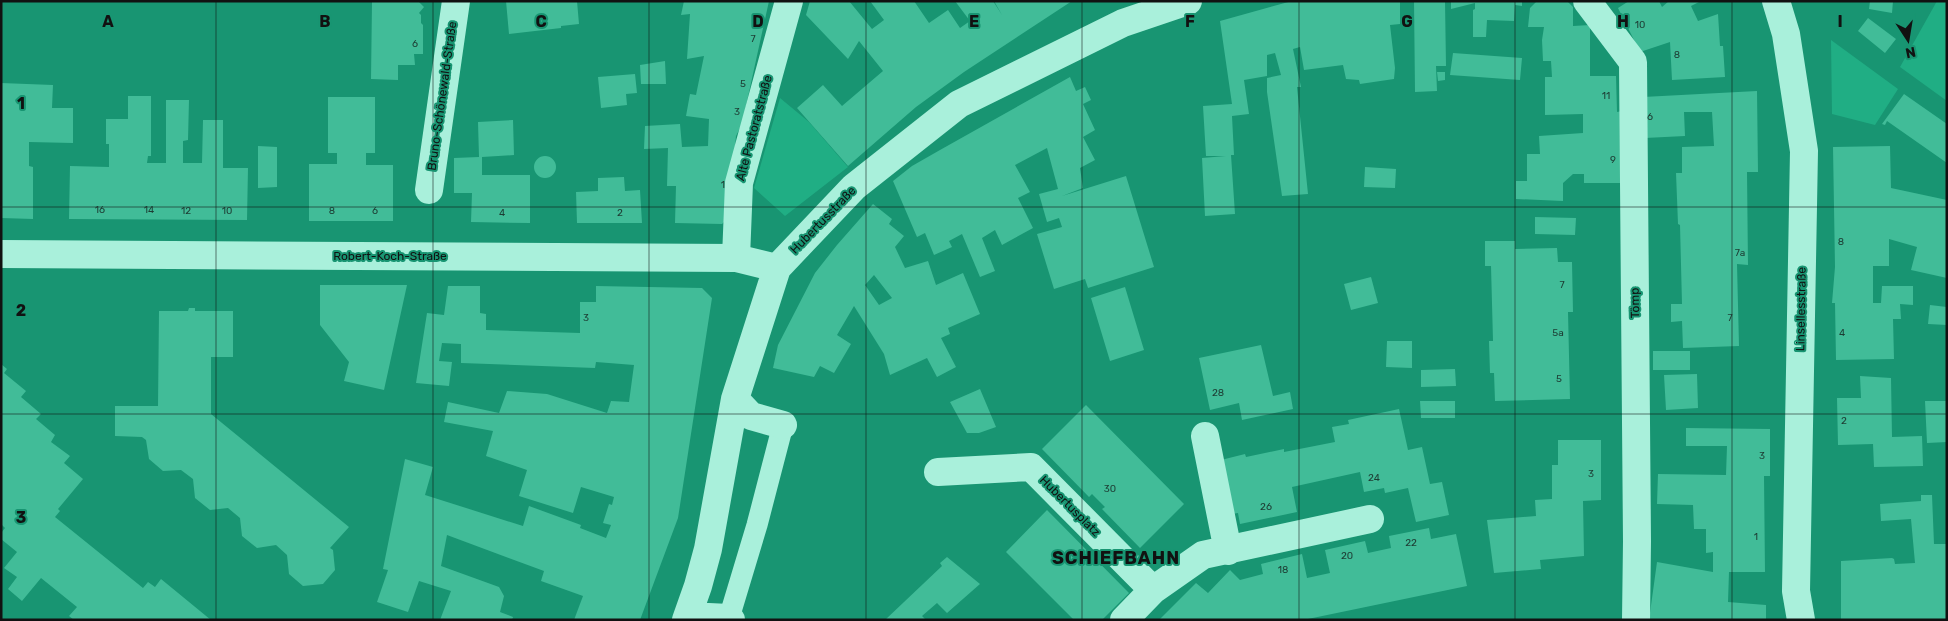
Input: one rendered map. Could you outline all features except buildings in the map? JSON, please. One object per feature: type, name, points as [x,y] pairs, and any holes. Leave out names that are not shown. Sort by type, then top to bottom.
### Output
[{"type":"street","name":"Bruno-Schönewald-Straße","points":[[429,190],[456,1]]},
{"type":"street","name":"Alte Pastoratstraße","points":[[736,258],[739,183],[789,1]]},
{"type":"street","name":"Hubertusstraße","points":[[687,618],[708,549],[735,398],[778,268],[854,187],[959,104],[1123,23],[1188,1]]},
{"type":"street","name":"Tömp","points":[[1587,1],[1633,62],[1636,620]]},
{"type":"street","name":"Linsellesstraße","points":[[1776,1],[1786,34],[1804,151],[1796,591],[1801,620]]},
{"type":"street","name":"Robert-Koch-Straße","points":[[1,254],[736,258],[778,268]]},
{"type":"street","points":[[735,398],[752,416],[783,425]]},
{"type":"street","points":[[1205,436],[1228,551]]},
{"type":"street","name":"Hubertusplatz","points":[[938,472],[1030,467],[1153,590]]},
{"type":"street","points":[[1124,620],[1153,590],[1203,555],[1370,519]]},
{"type":"street","points":[[687,618],[730,619]]},
{"type":"lane","points":[[730,619],[783,425]]},
{"type":"green space","points":[[1937,1],[1947,1],[1947,101],[1900,67]]},
{"type":"green space","points":[[1831,40],[1898,89],[1875,125],[1832,114]]},
{"type":"green space","points":[[780,98],[809,122],[848,167],[785,216],[754,188]]},
{"type":"district","name":"SCHIEFBAHN","points":[[1116,558]]}]
